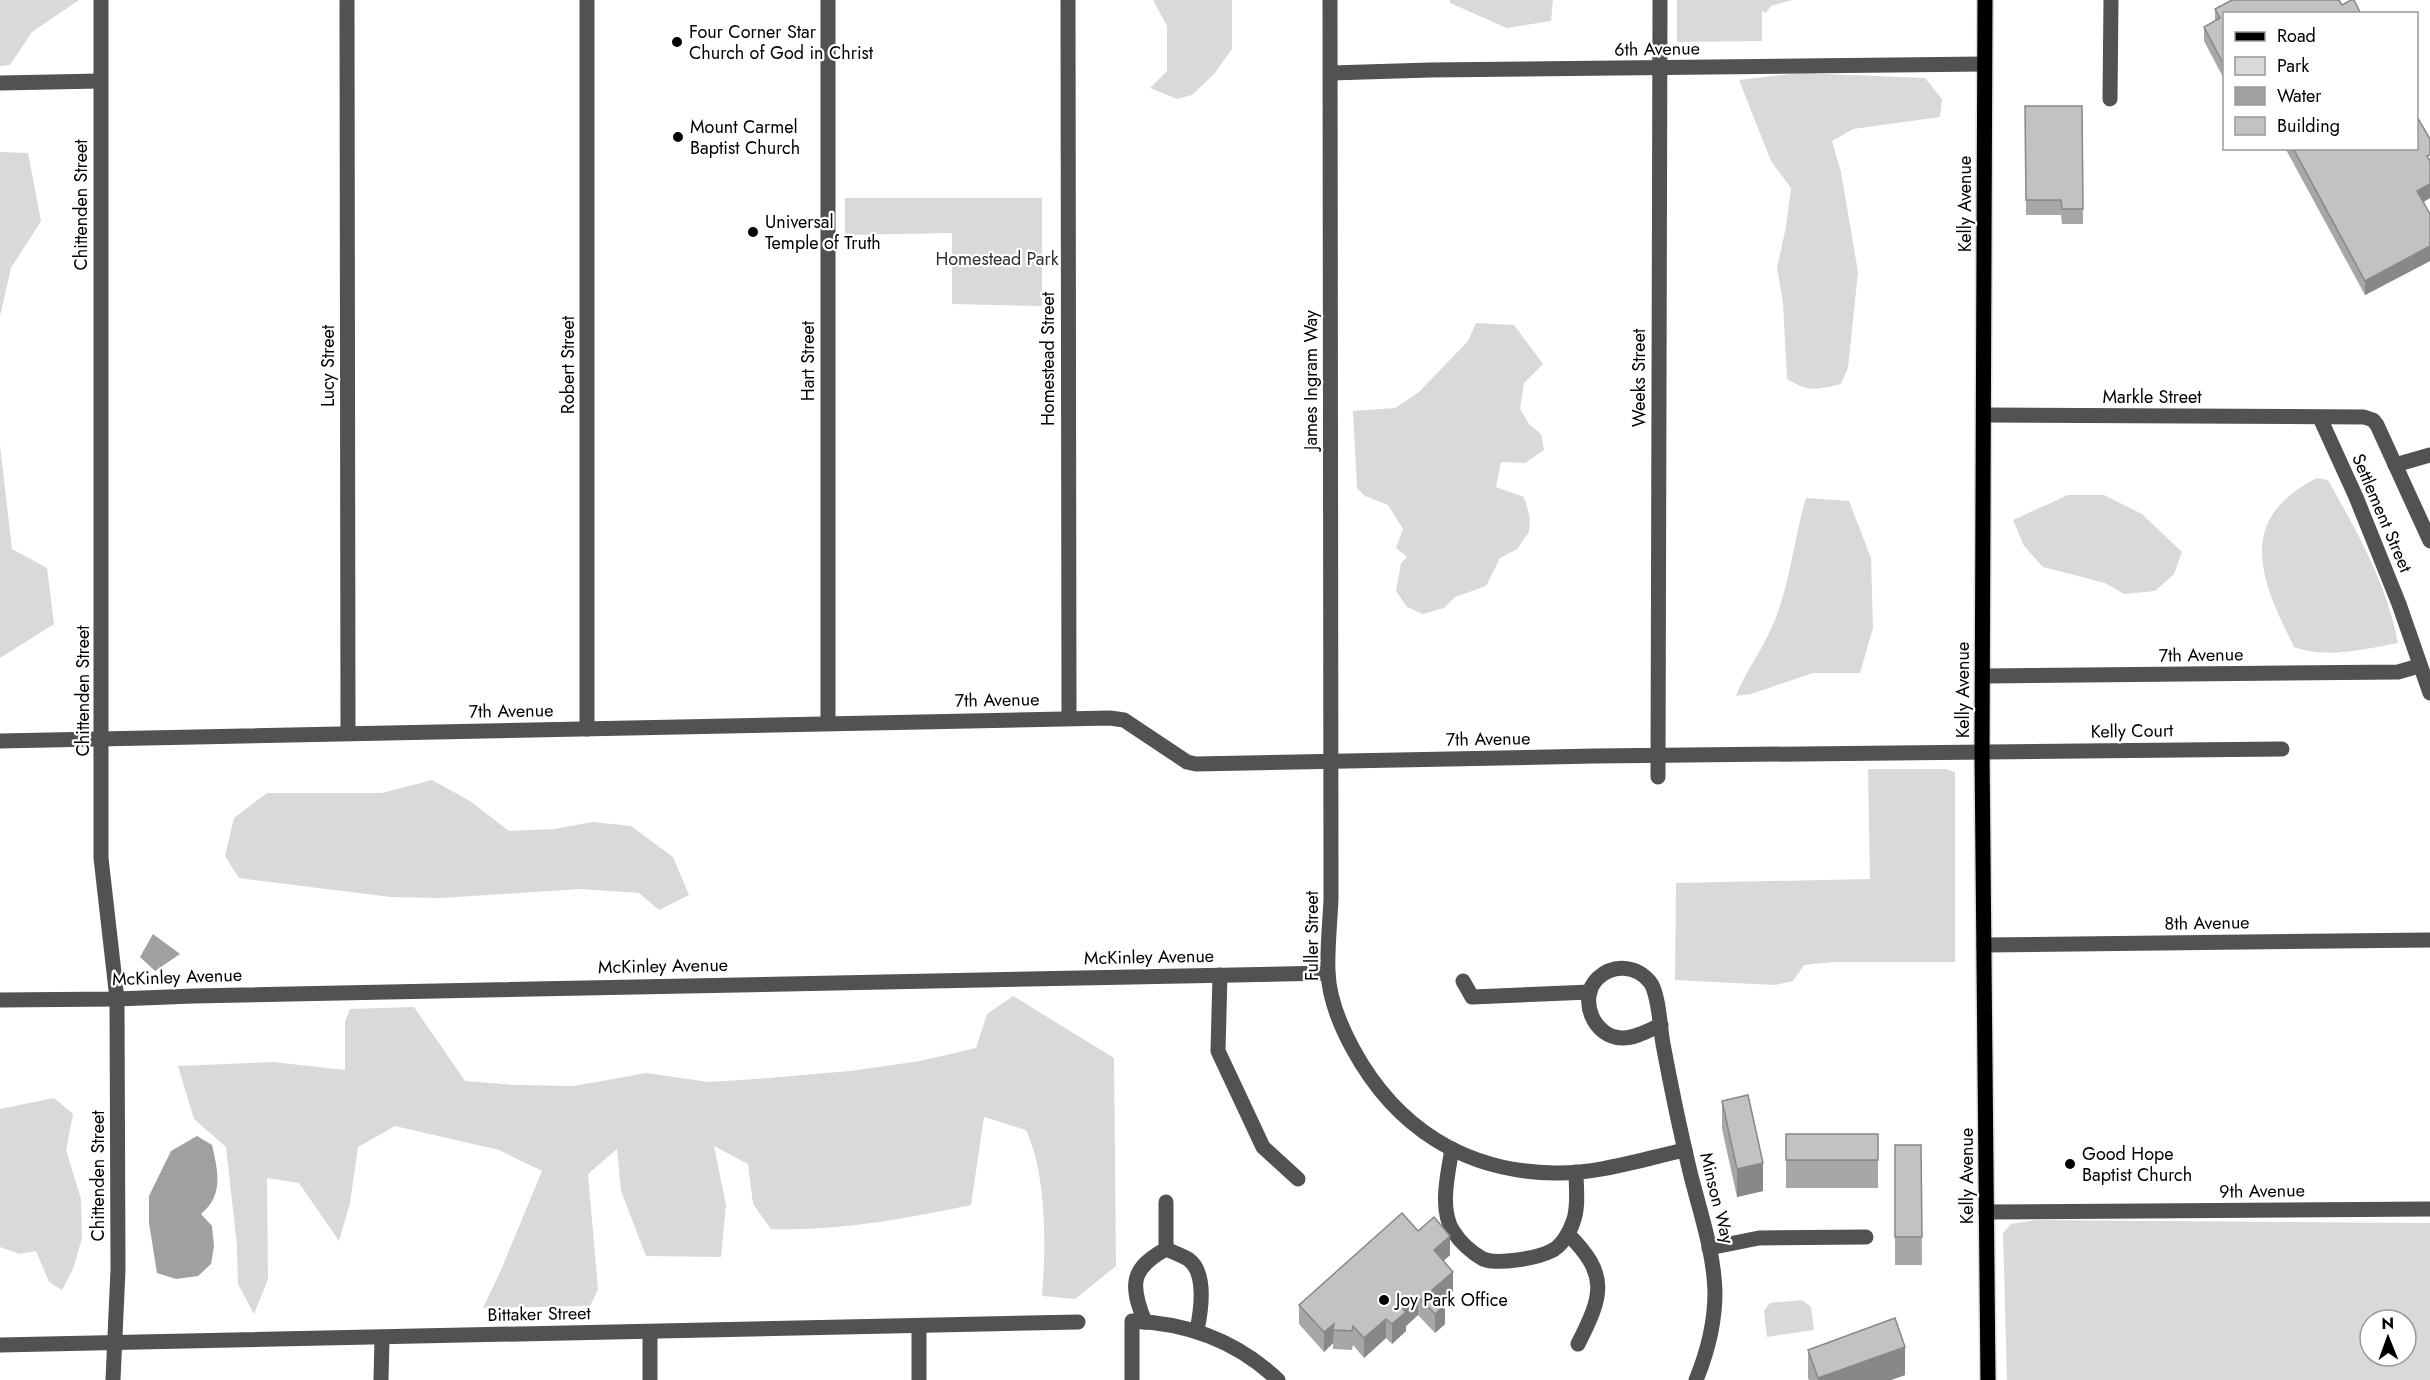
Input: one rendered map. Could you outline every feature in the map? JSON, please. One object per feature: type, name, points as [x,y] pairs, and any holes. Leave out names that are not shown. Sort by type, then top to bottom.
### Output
[{"type":"main road","name":"Kelly Avenue","points":[[1985,0],[1982,752],[1988,1380]]},
{"type":"street","name":"Chittenden Street","points":[[101,0],[103,739],[101,858],[117,999],[118,1270],[113,1380]]},
{"type":"street","name":"Lucy Street","points":[[347,0],[348,733]]},
{"type":"street","name":"Robert Street","points":[[587,0],[587,729]]},
{"type":"street","name":"Hart Street","points":[[828,0],[828,723]]},
{"type":"street","name":"Homestead Street","points":[[1068,0],[1069,718]]},
{"type":"street","name":"James Ingram Way","points":[[1330,0],[1329,691],[1331,761]]},
{"type":"street","name":"Weeks Street","points":[[1659,777],[1660,0]]},
{"type":"street","points":[[2110,99],[2111,0]]},
{"type":"street","name":"6th Avenue","points":[[1331,73],[1984,64]]},
{"type":"street","points":[[0,83],[100,81]]},
{"type":"street","name":"Markle Street","points":[[1984,415],[2364,417],[2373,420],[2395,465]]},
{"type":"street","name":"Settlement Street","points":[[2320,418],[2399,604],[2430,693]]},
{"type":"street","points":[[2430,455],[2395,465],[2430,541]]},
{"type":"street","name":"7th Avenue","points":[[1983,676],[2398,672],[2420,666]]},
{"type":"street","name":"7th Avenue","points":[[0,741],[1110,718],[1124,720],[1186,762],[1197,764],[1982,752]]},
{"type":"street","name":"Kelly Court","points":[[1982,752],[2282,749]]},
{"type":"street","name":"Fuller Street","points":[[1331,761],[1331,899],[1328,973],[1340,1022],[1364,1068],[1380,1091],[1420,1131],[1469,1158],[1517,1171],[1558,1174],[1576,1172],[1685,1150]]},
{"type":"street","name":"8th Avenue","points":[[1984,945],[2430,940]]},
{"type":"street","name":"Minson Way","points":[[1590,992],[1598,978],[1617,968],[1628,967],[1650,982],[1659,1010],[1685,1150],[1709,1248],[1715,1293],[1714,1325],[1706,1357],[1696,1380]]},
{"type":"street","name":"McKinley Avenue","points":[[0,1000],[1328,973]]},
{"type":"street","points":[[1220,975],[1218,1051],[1263,1147],[1298,1179]]},
{"type":"street","points":[[1463,981],[1472,997],[1590,992],[1588,1009],[1594,1022],[1607,1035],[1621,1039],[1635,1037],[1661,1025]]},
{"type":"street","points":[[1452,1149],[1446,1185],[1447,1211],[1452,1230],[1468,1248],[1485,1260],[1520,1260],[1553,1251],[1568,1234],[1575,1220],[1576,1172]]},
{"type":"street","points":[[1166,1202],[1166,1249]]},
{"type":"street","name":"9th Avenue","points":[[1986,1212],[2430,1209]]},
{"type":"street","points":[[1568,1234],[1585,1252],[1596,1271],[1599,1293],[1590,1321],[1578,1344]]},
{"type":"street","points":[[1709,1248],[1759,1238],[1866,1237]]},
{"type":"street","points":[[1132,1380],[1138,1322],[1136,1276],[1147,1260],[1166,1249]]},
{"type":"street","points":[[1166,1249],[1190,1260],[1200,1281],[1202,1306],[1197,1330]]},
{"type":"street","name":"Bittaker Street","points":[[0,1345],[1078,1322]]},
{"type":"street","points":[[1138,1322],[1165,1323],[1197,1330],[1245,1354],[1278,1380]]},
{"type":"street","points":[[919,1326],[919,1380]]},
{"type":"street","points":[[650,1332],[650,1380]]},
{"type":"street","points":[[381,1380],[382,1338]]},
{"type":"green space","points":[[0,0],[79,0],[32,32],[10,65],[0,66]]},
{"type":"green space","points":[[1153,0],[1232,0],[1232,49],[1214,74],[1192,95],[1177,99],[1150,88],[1167,71],[1167,26]]},
{"type":"green space","points":[[1450,0],[1553,0],[1551,21],[1507,28],[1450,3]]},
{"type":"green space","points":[[1677,0],[1792,0],[1771,6],[1766,13],[1762,11],[1762,41],[1677,42]]},
{"type":"green space","points":[[1801,73],[1925,78],[1942,99],[1940,117],[1853,129],[1832,141],[1841,172],[1858,272],[1848,368],[1841,384],[1819,388],[1807,388],[1787,379],[1783,303],[1777,267],[1786,227],[1791,188],[1771,161],[1739,80]]},
{"type":"green space","points":[[0,152],[28,153],[41,221],[11,268],[0,316]]},
{"type":"green space","name":"Homestead Park","points":[[845,198],[1042,198],[1042,306],[952,304],[952,233],[845,235]]},
{"type":"green space","points":[[1476,323],[1514,325],[1543,364],[1524,383],[1520,409],[1529,424],[1541,434],[1544,450],[1525,463],[1501,462],[1496,487],[1524,497],[1530,518],[1529,532],[1517,549],[1500,558],[1486,586],[1455,597],[1444,608],[1423,614],[1407,607],[1396,591],[1401,563],[1407,557],[1396,548],[1403,529],[1388,505],[1365,496],[1357,488],[1353,411],[1395,408],[1419,392],[1468,341]]},
{"type":"green space","points":[[0,445],[12,549],[47,568],[54,624],[0,658]]},
{"type":"green space","points":[[2317,478],[2328,480],[2370,559],[2393,621],[2398,643],[2333,653],[2306,651],[2294,647],[2272,598],[2265,575],[2262,553],[2265,532],[2274,513],[2291,495]]},
{"type":"green space","points":[[2068,495],[2104,495],[2142,514],[2182,552],[2174,574],[2155,591],[2124,594],[2105,583],[2043,567],[2024,546],[2013,520]]},
{"type":"green space","points":[[1806,498],[1849,501],[1871,558],[1873,628],[1860,673],[1813,673],[1751,694],[1736,696],[1767,637],[1783,597]]},
{"type":"green space","points":[[1868,769],[1945,769],[1955,772],[1955,962],[1833,962],[1804,965],[1793,981],[1775,985],[1675,980],[1676,883],[1870,879]]},
{"type":"green space","points":[[432,780],[470,801],[509,831],[554,829],[593,822],[631,826],[673,857],[689,895],[659,910],[639,893],[580,889],[441,898],[391,897],[239,878],[225,856],[234,818],[267,793],[382,793]]},
{"type":"green space","points":[[1013,996],[1114,1058],[1116,1266],[1075,1299],[1042,1296],[1044,1234],[1041,1189],[1033,1148],[1026,1130],[984,1117],[971,1205],[847,1226],[771,1229],[753,1204],[748,1164],[714,1146],[726,1205],[721,1257],[646,1256],[621,1191],[617,1149],[588,1174],[598,1289],[590,1306],[483,1308],[542,1171],[499,1150],[395,1126],[358,1147],[350,1203],[339,1241],[299,1183],[267,1178],[268,1279],[254,1314],[238,1284],[237,1246],[226,1147],[194,1119],[178,1066],[273,1062],[345,1070],[345,1021],[350,1009],[414,1007],[465,1081],[574,1086],[646,1073],[709,1082],[756,1079],[850,1071],[920,1061],[976,1048],[987,1014]]},
{"type":"green space","points":[[54,1098],[73,1114],[66,1150],[81,1199],[82,1238],[73,1269],[62,1290],[49,1282],[36,1251],[20,1254],[0,1247],[0,1109]]},
{"type":"green space","points":[[2036,1220],[2430,1223],[2430,1380],[2007,1380],[2003,1233],[2011,1224]]},
{"type":"green space","points":[[1802,1300],[1811,1307],[1814,1330],[1767,1337],[1764,1311],[1770,1303]]},
{"type":"water","points":[[153,934],[180,954],[155,971],[140,957]]},
{"type":"water","points":[[197,1136],[212,1145],[216,1164],[216,1191],[208,1207],[201,1214],[212,1226],[214,1246],[211,1264],[198,1276],[176,1279],[157,1273],[149,1223],[149,1196],[171,1151]]},
{"type":"building","points":[[2232,0],[2339,0],[2342,5],[2354,0],[2360,12],[2223,12],[2223,63],[2204,27],[2220,18],[2215,9]]},
{"type":"building","points":[[2025,106],[2082,106],[2083,209],[2062,209],[2061,200],[2026,200]]},
{"type":"building","points":[[2418,118],[2430,139],[2430,155],[2427,156],[2430,161],[2430,184],[2417,191],[2430,214],[2430,246],[2365,281],[2294,150],[2418,150]]},
{"type":"building","points":[[1748,1095],[1763,1163],[1737,1169],[1722,1101]]},
{"type":"building","points":[[1786,1134],[1878,1134],[1878,1160],[1786,1160]]},
{"type":"building","points":[[1895,1145],[1921,1145],[1922,1237],[1895,1237]]},
{"type":"building","name":"Joy Park Office","points":[[1402,1213],[1418,1231],[1434,1217],[1450,1236],[1434,1250],[1453,1272],[1432,1290],[1445,1305],[1435,1314],[1418,1296],[1403,1309],[1406,1312],[1392,1324],[1386,1319],[1364,1338],[1353,1326],[1352,1331],[1333,1330],[1334,1324],[1324,1332],[1299,1305]]},
{"type":"building","points":[[1895,1318],[1905,1347],[1818,1378],[1808,1350]]},
{"type":"place","name":"Four Corner Star Church of God in Christ","points":[[677,42]]},
{"type":"place","name":"Mount Carmel Baptist Church","points":[[678,137]]},
{"type":"place","name":"Universal Temple of Truth","points":[[753,232]]},
{"type":"place","name":"Good Hope Baptist Church","points":[[2070,1164]]},
{"type":"place","name":"Joy Park Office","points":[[1384,1300]]}]
